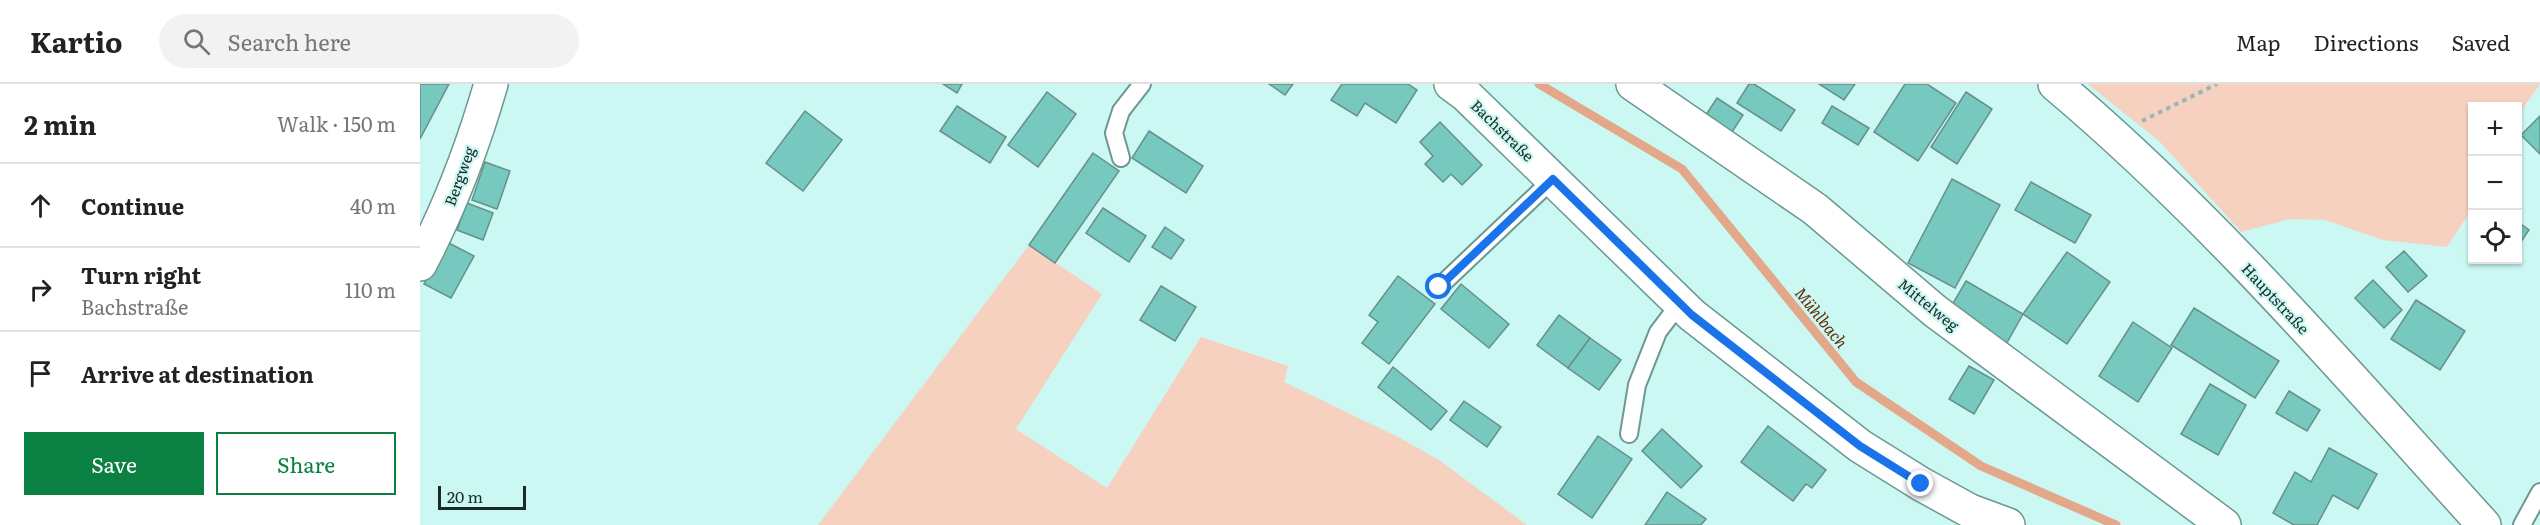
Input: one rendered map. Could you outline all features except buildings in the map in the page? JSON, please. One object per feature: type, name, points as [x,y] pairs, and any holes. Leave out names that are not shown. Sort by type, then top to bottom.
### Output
[{"type":"street","name":"Bergweg","points":[[420,264],[443,220],[482,116],[491,84]]},
{"type":"street","name":"Bachstraße","points":[[1451,84],[1466,95],[1680,303],[1860,446],[1960,506],[2008,525]]},
{"type":"street","name":"Mittelweg","points":[[1633,84],[1815,209],[1935,311],[2224,525]]},
{"type":"street","name":"Hauptstraße","points":[[2055,84],[2114,134],[2214,231],[2484,525]]},
{"type":"lane","points":[[1121,158],[1114,133],[1121,111],[1142,84]]},
{"type":"lane","points":[[1439,287],[1553,179]]},
{"type":"lane","points":[[1629,434],[1637,385],[1658,332],[1680,303]]},
{"type":"lane","points":[[2522,525],[2540,492]]},
{"type":"path","points":[[2114,134],[2217,84]]},
{"type":"shaded area","points":[[2088,84],[2540,84],[2522,109],[2522,102],[2468,102],[2468,215],[2447,247],[2383,240],[2325,220],[2290,219],[2241,232],[2160,142]]},
{"type":"shaded area","points":[[1029,245],[1102,294],[1016,429],[1107,488],[1201,337],[1288,366],[1284,382],[1400,438],[1439,460],[1527,525],[818,525]]},
{"type":"waterway","name":"Mühlbach","points":[[1539,84],[1682,169],[1856,382],[1981,466],[2116,525]]},
{"type":"route","points":[[1439,287],[1553,179],[1692,315],[1860,446],[1921,484]]}]
